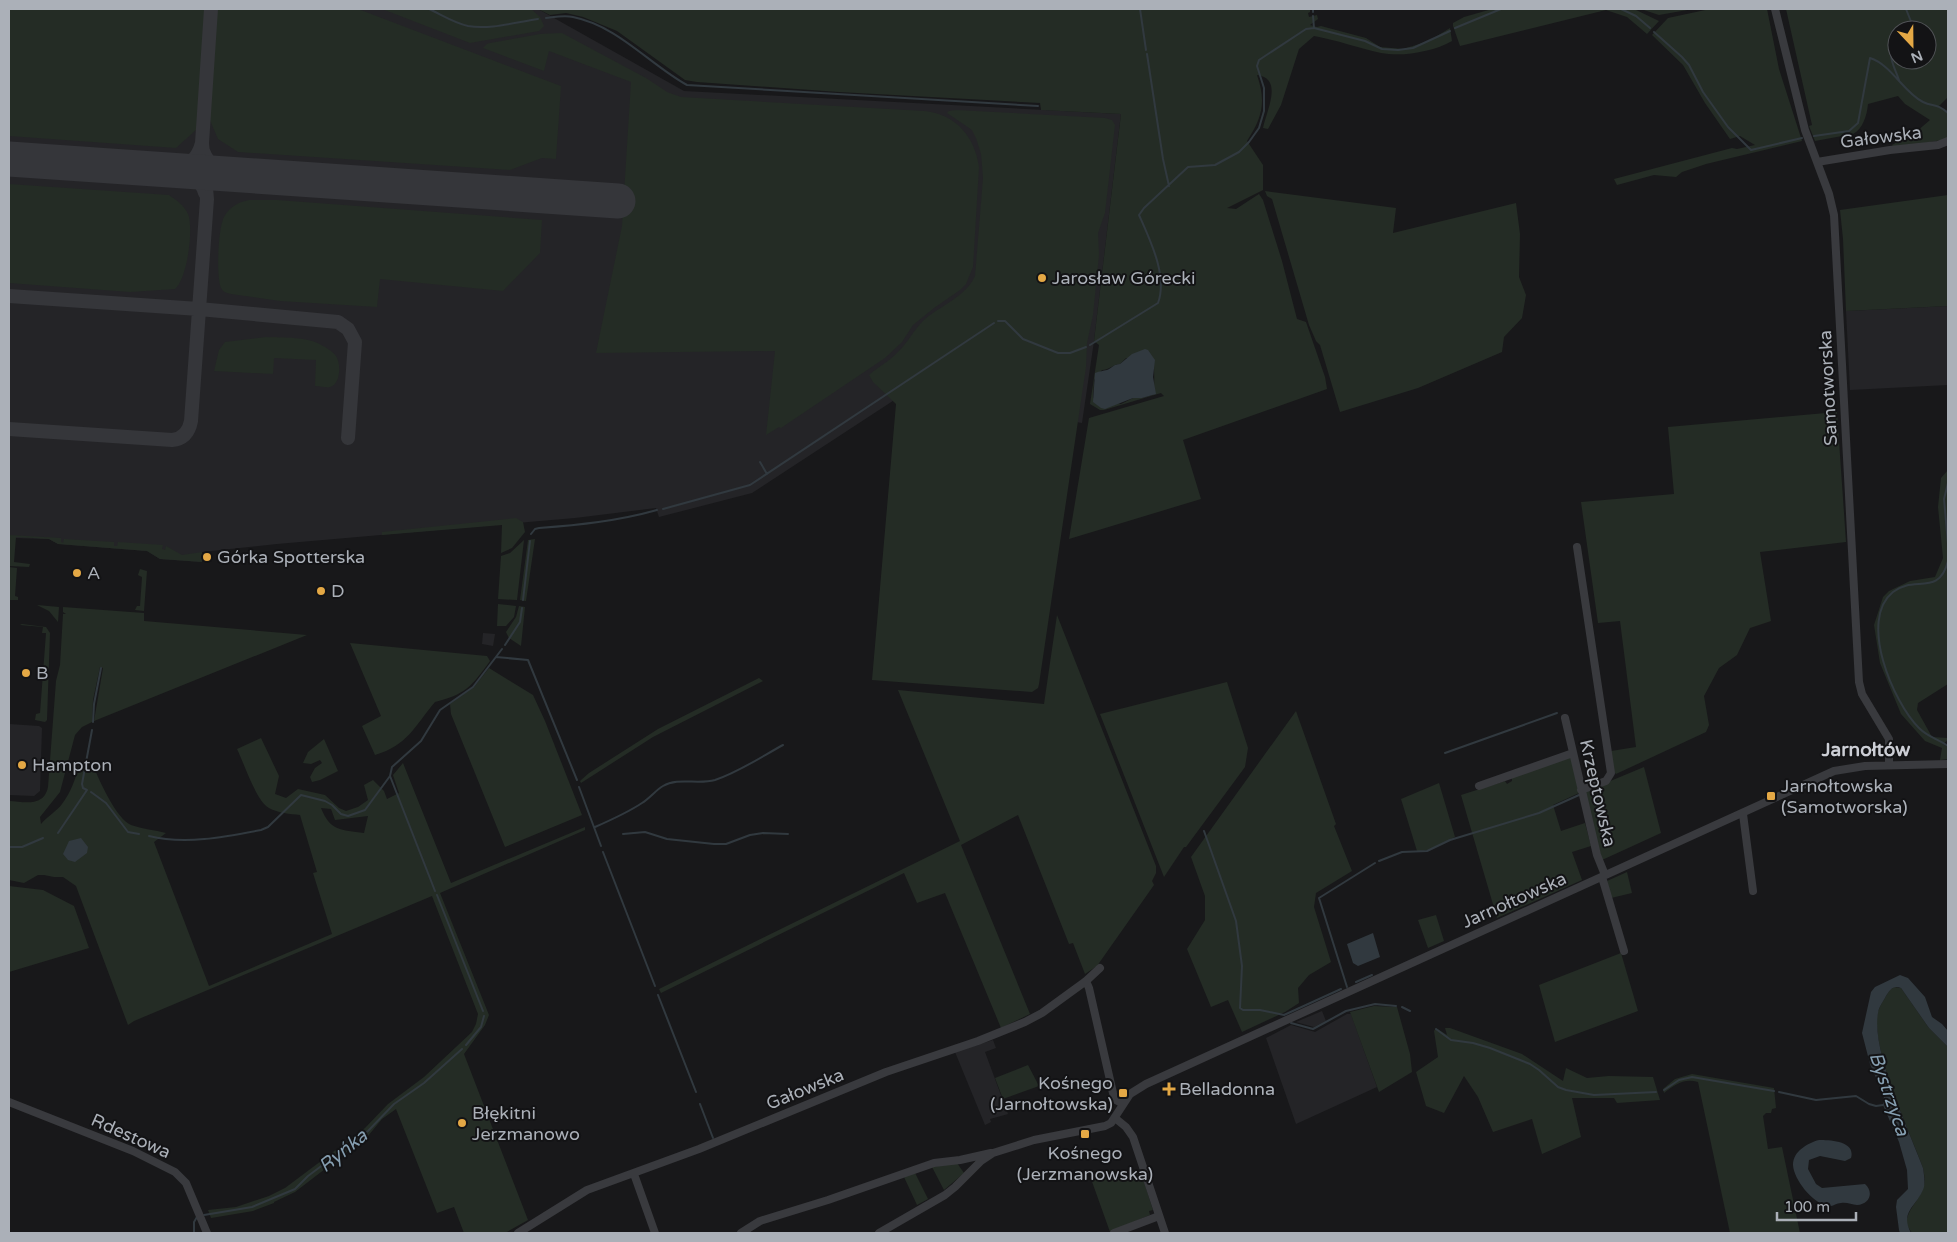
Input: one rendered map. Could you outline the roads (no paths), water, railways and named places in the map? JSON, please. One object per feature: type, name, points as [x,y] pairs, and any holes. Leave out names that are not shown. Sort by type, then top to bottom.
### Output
[{"type":"street","name":"Samotworska","points":[[1775,9],[1800,110],[1832,205],[1835,228],[1859,682],[1862,694],[1889,739],[1889,765]]},
{"type":"street","name":"Gałowska","points":[[1817,162],[1948,141]]},
{"type":"street","points":[[1576,547],[1611,773],[1606,781],[1581,790]]},
{"type":"street","name":"Krzeptowska","points":[[1565,718],[1597,855],[1624,951]]},
{"type":"street","points":[[1479,786],[1573,753]]},
{"type":"street","name":"Jarnołtowska","points":[[1116,1118],[1123,1104],[1134,1091],[1146,1084],[1834,771],[1851,767],[1948,764]]},
{"type":"street","points":[[1743,814],[1753,891]]},
{"type":"street","name":"Gałowska","points":[[518,1233],[587,1190],[634,1174],[886,1072],[1008,1030],[1038,1015],[1086,981],[1100,968]]},
{"type":"street","points":[[1086,981],[1113,1093],[1116,1100],[1123,1104]]},
{"type":"street","name":"Rdestowa","points":[[9,1102],[133,1150],[175,1172],[186,1184],[207,1233]]},
{"type":"street","points":[[741,1233],[760,1221],[828,1200],[920,1167],[934,1163],[962,1160],[993,1153],[1034,1140],[1105,1126],[1116,1118],[1133,1137],[1165,1233]]},
{"type":"street","points":[[878,1233],[945,1195],[981,1161],[993,1153]]},
{"type":"street","points":[[962,1160],[971,1171]]},
{"type":"street","points":[[634,1174],[655,1233]]},
{"type":"street","points":[[1114,1233],[1159,1216]]},
{"type":"water","points":[[1145,349],[1148,350],[1155,360],[1153,377],[1156,394],[1142,398],[1133,398],[1105,409],[1093,402],[1095,373],[1120,364],[1132,354]]},
{"type":"water","points":[[81,838],[88,847],[87,853],[75,862],[68,860],[63,854],[69,841]]},
{"type":"water","points":[[1373,933],[1380,957],[1358,966],[1353,963],[1347,944]]},
{"type":"water","name":"Bystrzyca","points":[[1900,975],[1908,978],[1925,997],[1932,1017],[1948,1031],[1948,1047],[1929,1028],[1901,988],[1896,987],[1890,990],[1881,1004],[1877,1029],[1885,1069],[1924,1173],[1924,1187],[1908,1214],[1907,1219],[1911,1233],[1900,1233],[1896,1207],[1897,1200],[1908,1189],[1907,1170],[1899,1142],[1883,1105],[1884,1096],[1870,1064],[1862,1033],[1871,992],[1875,987]]},
{"type":"water","points":[[1819,1140],[1841,1143],[1850,1148],[1852,1152],[1851,1158],[1845,1161],[1820,1156],[1809,1160],[1808,1169],[1816,1184],[1822,1188],[1865,1184],[1870,1194],[1868,1200],[1857,1205],[1839,1203],[1827,1206],[1815,1200],[1800,1184],[1794,1171],[1794,1160],[1798,1152],[1810,1143]]},
{"type":"waterway","points":[[429,9],[458,23],[476,27],[538,19]]},
{"type":"waterway","points":[[1140,9],[1146,50]]},
{"type":"waterway","points":[[1455,28],[1501,9]]},
{"type":"waterway","points":[[1621,9],[1636,16],[1650,28]]},
{"type":"waterway","points":[[1906,9],[1910,20]]},
{"type":"waterway","points":[[1313,16],[1314,28]]},
{"type":"waterway","points":[[546,18],[573,17],[604,28],[633,46],[687,85],[1038,106]]},
{"type":"waterway","points":[[1090,345],[1158,303],[1161,292],[1159,270],[1139,215],[1144,208],[1188,167],[1215,165],[1239,152],[1249,142],[1259,128],[1264,111],[1264,88],[1257,66],[1259,60],[1306,29],[1314,28],[1365,41],[1382,49],[1398,50],[1413,48],[1450,31]]},
{"type":"waterway","points":[[1654,32],[1689,65],[1703,92],[1728,127],[1751,150],[1802,138]]},
{"type":"waterway","points":[[1147,54],[1169,186]]},
{"type":"waterway","points":[[1814,136],[1849,131],[1858,123],[1870,58],[1885,66],[1916,98],[1938,106],[1948,113]]},
{"type":"waterway","points":[[1895,70],[1899,80]]},
{"type":"waterway","points":[[998,321],[1005,321],[1023,339],[1058,353],[1070,353],[1086,347]]},
{"type":"waterway","points":[[663,509],[750,485],[994,323]]},
{"type":"waterway","points":[[760,462],[767,474]]},
{"type":"waterway","points":[[1948,483],[1944,499],[1948,544]]},
{"type":"waterway","points":[[531,534],[535,529],[539,528],[598,522],[657,510]]},
{"type":"waterway","points":[[523,600],[530,541]]},
{"type":"waterway","points":[[1948,561],[1939,579],[1925,584],[1901,587],[1893,592],[1883,605],[1879,621],[1879,640],[1883,661],[1899,700],[1919,728],[1948,746]]},
{"type":"waterway","points":[[505,645],[520,622],[522,608]]},
{"type":"waterway","points":[[149,836],[163,839],[191,840],[261,830],[268,827],[301,795],[325,801],[341,814],[348,816],[365,810],[390,776],[392,767],[421,741],[440,710],[473,687],[502,649]]},
{"type":"waterway","points":[[496,657],[528,660],[577,780]]},
{"type":"waterway","points":[[93,722],[94,704],[101,668]]},
{"type":"waterway","points":[[1445,753],[1557,713]]},
{"type":"waterway","points":[[58,833],[87,790],[83,788],[82,784],[92,730]]},
{"type":"waterway","points":[[595,827],[636,807],[669,783],[715,780],[741,769],[783,745]]},
{"type":"waterway","name":"Ryńka","points":[[390,776],[435,891]]},
{"type":"waterway","points":[[579,787],[601,846]]},
{"type":"waterway","points":[[91,792],[106,803],[128,832],[139,834]]},
{"type":"waterway","points":[[1379,861],[1402,852],[1427,851],[1450,840],[1539,813],[1579,795]]},
{"type":"waterway","points":[[1204,831],[1236,921],[1242,966],[1240,1008],[1243,1010],[1260,1010],[1284,1015],[1341,989]]},
{"type":"waterway","points":[[623,834],[645,832],[667,839],[714,844],[726,844],[750,835],[763,833],[788,834]]},
{"type":"waterway","points":[[9,847],[22,847],[43,838]]},
{"type":"waterway","points":[[603,852],[655,986]]},
{"type":"waterway","points":[[1347,987],[1319,898],[1375,863]]},
{"type":"waterway","name":"Ryńka","points":[[437,895],[483,1011]]},
{"type":"waterway","points":[[1356,982],[1372,975]]},
{"type":"waterway","points":[[658,995],[696,1092]]},
{"type":"waterway","points":[[1291,1023],[1313,1029],[1346,1011],[1375,1004],[1396,1006]]},
{"type":"waterway","points":[[1402,1007],[1410,1011]]},
{"type":"waterway","name":"Ryńka","points":[[466,1045],[481,1027],[484,1016]]},
{"type":"waterway","points":[[1436,1029],[1451,1040],[1490,1048],[1530,1064],[1558,1087],[1566,1090],[1594,1095],[1656,1092]]},
{"type":"waterway","name":"Ryńka","points":[[204,1215],[252,1207],[295,1189],[308,1176],[368,1131],[394,1104],[424,1083],[462,1049]]},
{"type":"waterway","points":[[1664,1090],[1679,1080],[1692,1077],[1774,1091]]},
{"type":"waterway","name":"Bystrzyca","points":[[1779,1092],[1816,1100],[1856,1096],[1869,1104],[1883,1105]]},
{"type":"waterway","points":[[700,1104],[713,1138]]},
{"type":"waterway","name":"Ryńka","points":[[194,1233],[194,1222],[197,1217]]},
{"type":"place","name":"Jarosław Górecki","points":[[1042,278]]},
{"type":"place","name":"Górka Spotterska","points":[[207,557]]},
{"type":"place","name":"A","points":[[77,573]]},
{"type":"place","name":"D","points":[[321,591]]},
{"type":"place","name":"B","points":[[26,673]]},
{"type":"place","name":"Hampton","points":[[22,765]]},
{"type":"place","name":"Jarnołtowska (Samotworska)","points":[[1771,796]]},
{"type":"place","name":"Belladonna","points":[[1169,1089]]},
{"type":"place","name":"Kośnego (Jarnołtowska)","points":[[1123,1093]]},
{"type":"place","name":"Błękitni Jerzmanowo","points":[[462,1123]]},
{"type":"place","name":"Kośnego (Jerzmanowska)","points":[[1085,1134]]},
{"type":"district","name":"Jarnołtów","points":[[1866,750]]}]
